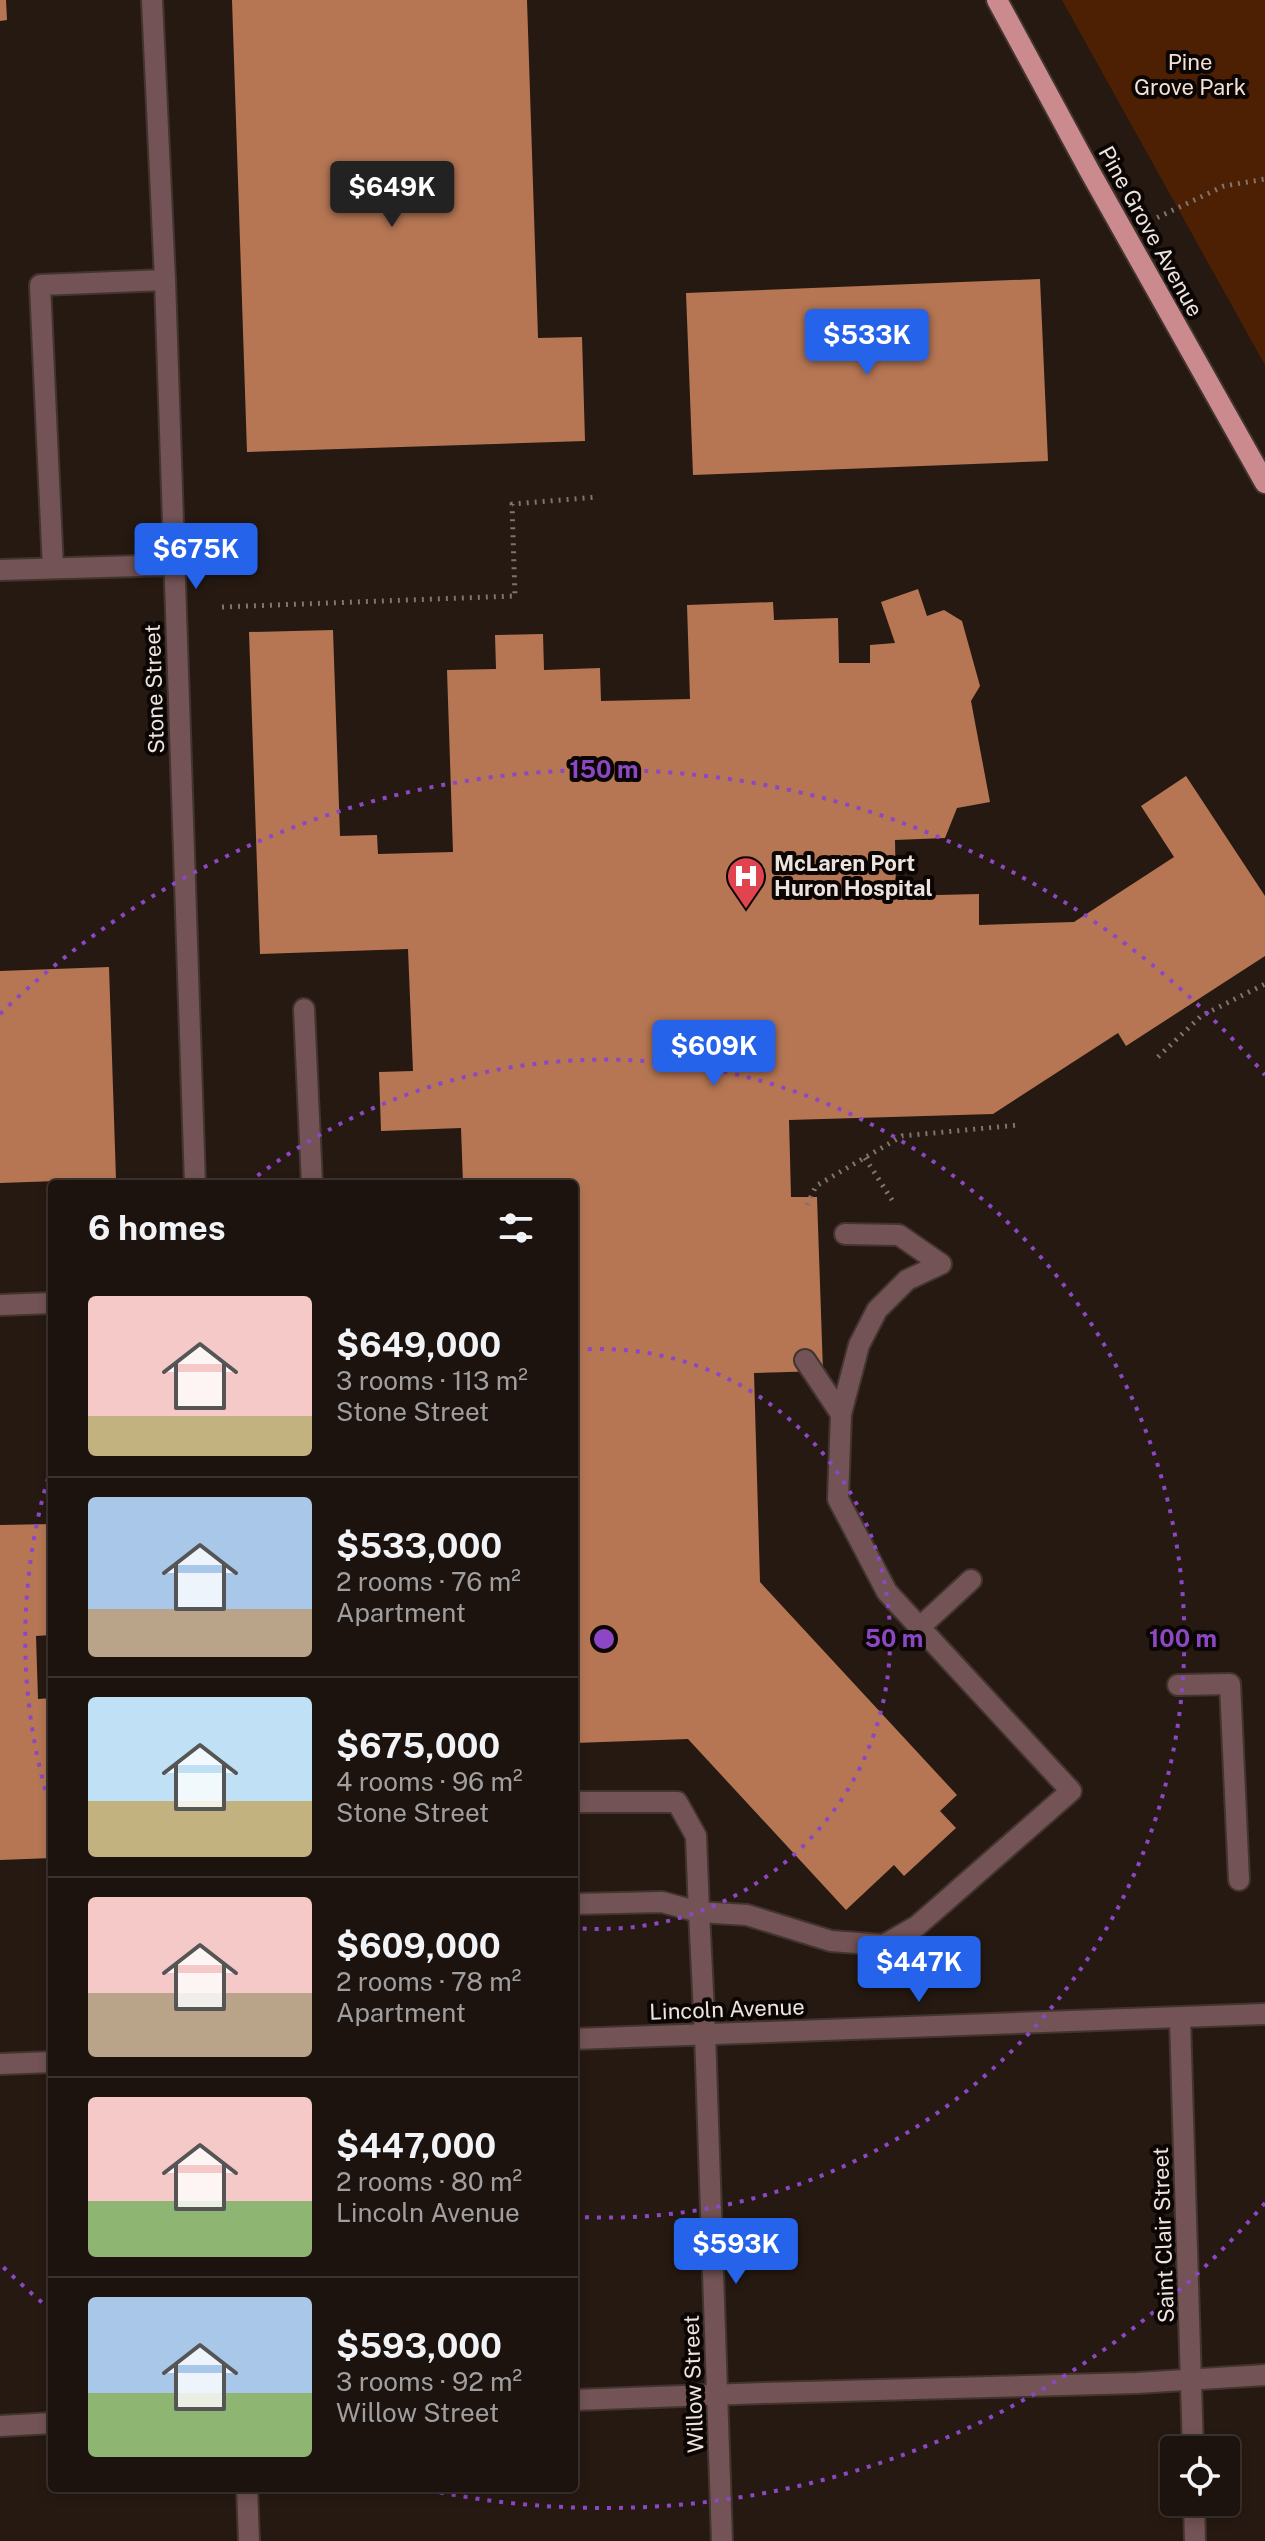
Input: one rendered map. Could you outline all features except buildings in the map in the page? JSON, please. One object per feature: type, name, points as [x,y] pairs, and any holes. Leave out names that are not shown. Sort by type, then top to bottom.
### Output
[{"type":"main road","name":"Pine Grove Avenue","points":[[997,0],[1265,483]]},
{"type":"street","name":"Stone Street","points":[[152,0],[165,280],[195,1180]]},
{"type":"street","points":[[53,568],[40,285],[165,280]]},
{"type":"street","points":[[0,570],[173,565]]},
{"type":"street","points":[[304,1009],[312,1180]]},
{"type":"street","points":[[578,1904],[662,1902],[699,1912],[747,1915],[831,1941],[884,1945],[917,1926],[1071,1791],[887,1592],[838,1499],[841,1414],[859,1345],[877,1310],[907,1280],[941,1264],[899,1235],[845,1234]]},
{"type":"street","points":[[0,1305],[48,1303]]},
{"type":"street","points":[[805,1360],[841,1414]]},
{"type":"street","points":[[920,1627],[971,1580]]},
{"type":"street","points":[[1178,1685],[1230,1684],[1239,1880]]},
{"type":"street","name":"Willow Street","points":[[578,1802],[677,1802],[696,1836],[710,2114],[722,2541]]},
{"type":"street","name":"Lincoln Avenue","points":[[578,2039],[1265,2014]]},
{"type":"street","name":"Saint Clair Street","points":[[1180,2019],[1193,2436]]},
{"type":"street","points":[[0,2064],[48,2062]]},
{"type":"street","points":[[578,2400],[1265,2375]]},
{"type":"street","points":[[0,2426],[48,2423]]},
{"type":"street","points":[[247,2492],[249,2541]]},
{"type":"street","points":[[1194,2516],[1195,2541]]},
{"type":"path","points":[[1124,233],[1224,186],[1265,179]]},
{"type":"path","points":[[222,607],[515,596],[512,504],[598,497]]},
{"type":"path","points":[[1158,1057],[1201,1016],[1265,984]]},
{"type":"path","points":[[807,1205],[816,1186],[902,1136],[1019,1125]]},
{"type":"path","points":[[865,1158],[892,1200]]},
{"type":"green space","name":"Pine Grove Park","points":[[1062,0],[1265,0],[1265,365]]},
{"type":"place","name":"McLaren Port Huron Hospital","points":[[746,910]]}]
